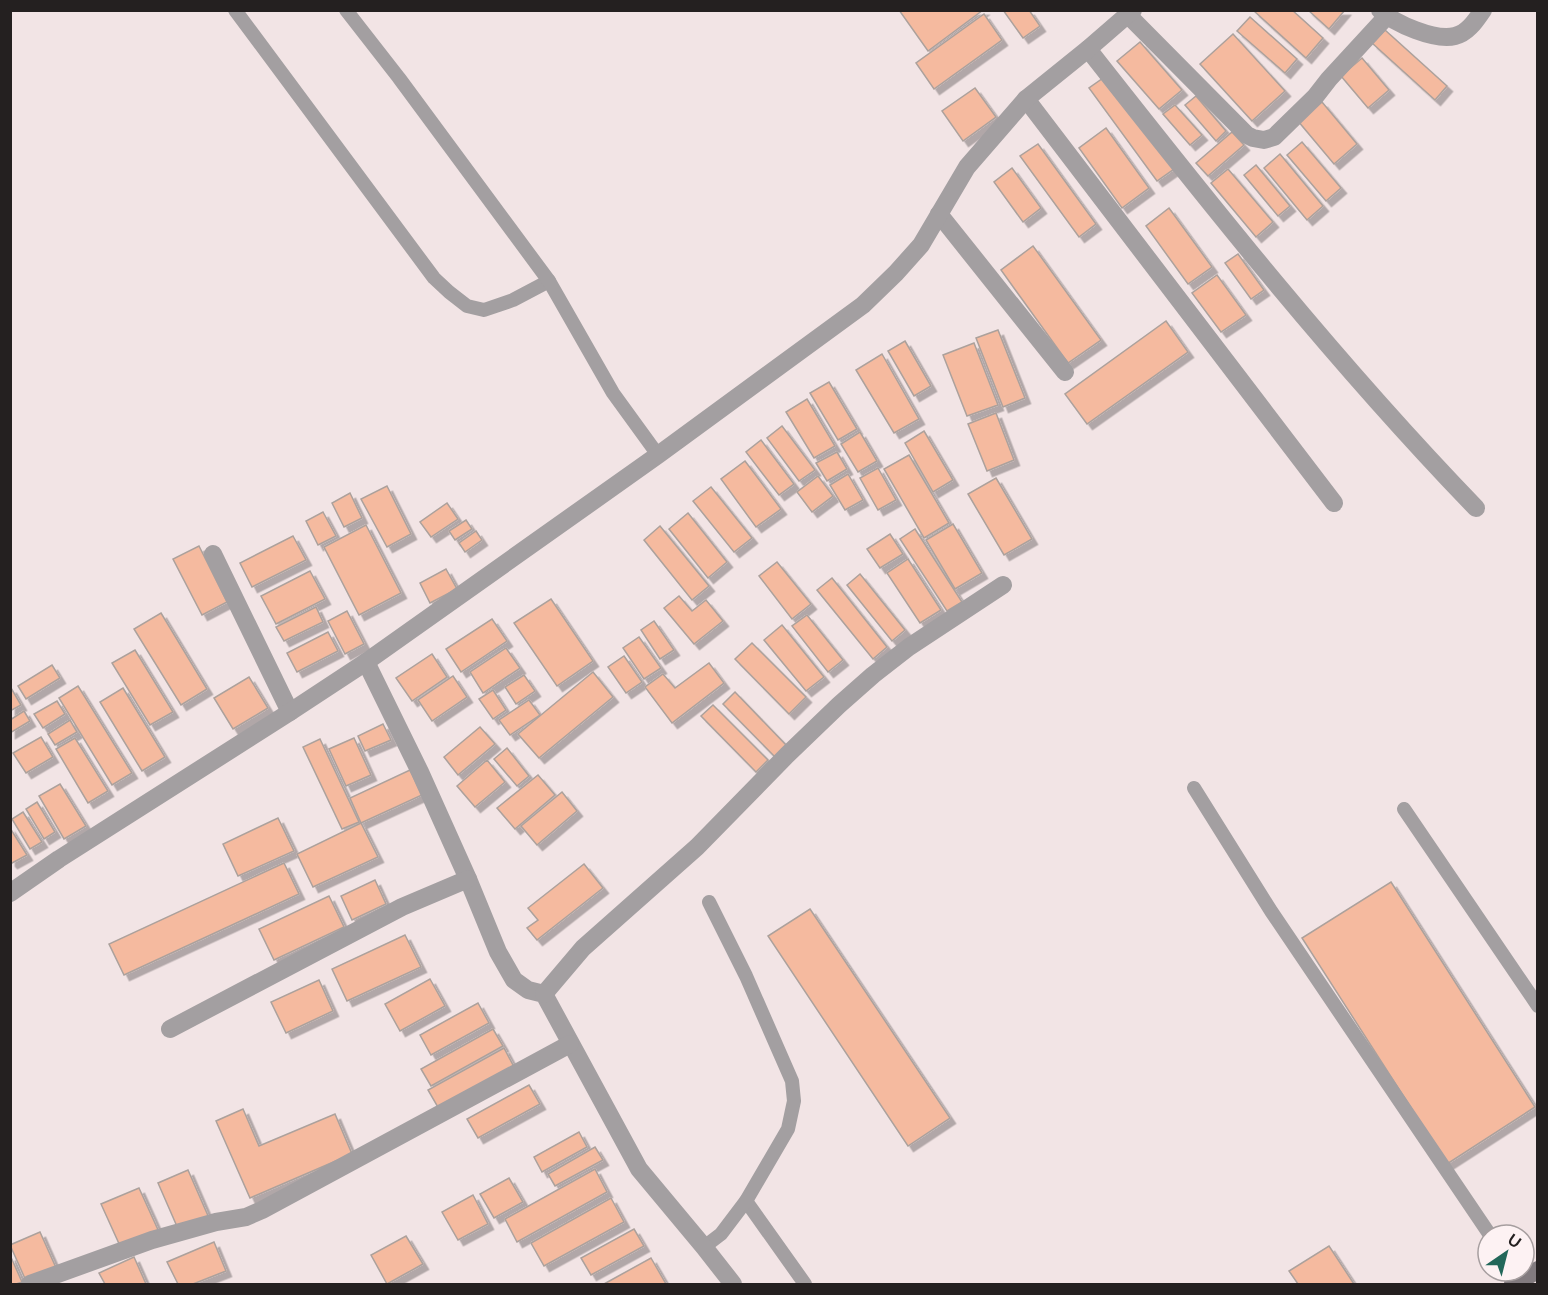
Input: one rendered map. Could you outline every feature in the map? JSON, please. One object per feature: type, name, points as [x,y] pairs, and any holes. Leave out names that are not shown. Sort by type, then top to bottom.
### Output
[{"type":"street","points":[[10,893],[59,859],[366,662],[658,455],[863,305],[921,245],[967,167],[1026,99],[1131,13],[1247,135],[1264,140],[1274,137],[1315,97],[1383,13],[1412,29],[1439,36],[1456,36],[1467,30],[1483,10]]},
{"type":"street","points":[[1088,49],[1285,294],[1424,454],[1476,508]]},
{"type":"street","points":[[1026,99],[1334,504]]},
{"type":"street","points":[[939,214],[1065,372]]},
{"type":"street","points":[[213,554],[290,712]]},
{"type":"street","points":[[544,994],[583,948],[697,847],[839,705],[909,647],[1003,585]]},
{"type":"street","points":[[366,662],[420,772],[498,952],[514,980],[528,990],[544,994],[639,1169],[733,1284]]},
{"type":"street","points":[[170,1029],[402,907],[468,879]]},
{"type":"street","points":[[30,1284],[152,1240],[216,1222],[246,1217],[262,1210],[570,1044]]},
{"type":"lane","points":[[235,10],[434,278],[448,292],[467,306],[484,309],[513,300],[549,281]]},
{"type":"lane","points":[[346,10],[407,87],[549,281],[612,393],[658,455]]},
{"type":"lane","points":[[1194,788],[1271,911],[1482,1223]]},
{"type":"lane","points":[[1404,808],[1538,1006]]},
{"type":"lane","points":[[704,1247],[721,1234],[746,1201],[788,1129],[794,1101],[792,1081],[746,976],[709,902]]},
{"type":"lane","points":[[746,1201],[805,1284]]},
{"type":"building","points":[[899,10],[983,10],[928,51]]},
{"type":"building","points":[[1003,10],[1029,10],[1040,26],[1023,38]]},
{"type":"building","points":[[1255,10],[1292,10],[1323,38],[1306,58]]},
{"type":"building","points":[[1308,10],[1345,10],[1329,29]]},
{"type":"building","points":[[984,14],[1002,40],[934,89],[916,63]]},
{"type":"building","points":[[1250,17],[1297,59],[1285,73],[1237,31]]},
{"type":"building","points":[[1385,30],[1447,86],[1435,100],[1372,43]]},
{"type":"building","points":[[1233,34],[1285,91],[1252,121],[1200,64]]},
{"type":"building","points":[[1140,42],[1182,90],[1159,109],[1117,61]]},
{"type":"building","points":[[1362,58],[1389,90],[1368,108],[1341,76]]},
{"type":"building","points":[[1106,76],[1174,169],[1157,181],[1089,88]]},
{"type":"building","points":[[975,88],[996,117],[963,141],[942,111]]},
{"type":"building","points":[[1196,96],[1226,131],[1216,141],[1185,105]]},
{"type":"building","points":[[1322,102],[1357,144],[1334,164],[1298,121]]},
{"type":"building","points":[[1175,105],[1202,135],[1190,145],[1163,114]]},
{"type":"building","points":[[1106,128],[1149,188],[1122,208],[1079,148]]},
{"type":"building","points":[[1232,132],[1244,145],[1208,176],[1196,163]]},
{"type":"building","points":[[1302,142],[1341,188],[1326,201],[1287,155]]},
{"type":"building","points":[[1038,144],[1096,224],[1079,237],[1020,156]]},
{"type":"building","points":[[1280,154],[1323,206],[1307,220],[1264,168]]},
{"type":"building","points":[[1256,165],[1290,206],[1278,216],[1244,175]]},
{"type":"building","points":[[1012,168],[1041,208],[1023,222],[994,182]]},
{"type":"building","points":[[1228,169],[1273,222],[1256,237],[1211,183]]},
{"type":"building","points":[[1169,208],[1212,267],[1188,284],[1146,226]]},
{"type":"building","points":[[1033,246],[1101,340],[1068,363],[1001,270]]},
{"type":"building","points":[[1238,254],[1264,290],[1251,299],[1225,263]]},
{"type":"building","points":[[1217,275],[1246,315],[1221,332],[1192,293]]},
{"type":"building","points":[[1166,321],[1188,352],[1087,424],[1065,394]]},
{"type":"building","points":[[998,330],[1025,398],[1003,407],[976,338]]},
{"type":"building","points":[[905,341],[931,386],[914,396],[888,351]]},
{"type":"building","points":[[974,343],[998,405],[967,416],[943,355]]},
{"type":"building","points":[[882,354],[919,419],[894,433],[856,370]]},
{"type":"building","points":[[829,382],[857,429],[838,440],[810,393]]},
{"type":"building","points":[[807,399],[835,446],[814,458],[786,412]]},
{"type":"building","points":[[996,413],[1014,460],[987,471],[968,424]]},
{"type":"building","points":[[782,426],[815,470],[799,481],[767,438]]},
{"type":"building","points":[[924,431],[953,480],[933,492],[905,443]]},
{"type":"building","points":[[860,432],[877,461],[858,472],[841,444]]},
{"type":"building","points":[[761,440],[794,484],[779,495],[746,452]]},
{"type":"building","points":[[837,452],[847,469],[827,481],[816,463]]},
{"type":"building","points":[[909,455],[949,523],[924,538],[884,469]]},
{"type":"building","points":[[745,461],[781,509],[756,527],[721,479]]},
{"type":"building","points":[[878,468],[896,500],[878,510],[860,478]]},
{"type":"building","points":[[848,474],[863,500],[845,510],[830,485]]},
{"type":"building","points":[[818,476],[833,496],[812,512],[797,492]]},
{"type":"building","points":[[996,478],[1032,539],[1004,555],[968,494]]},
{"type":"building","points":[[387,486],[411,534],[387,547],[361,499]]},
{"type":"building","points":[[711,487],[752,538],[734,552],[693,501]]},
{"type":"building","points":[[350,493],[362,518],[344,527],[332,503]]},
{"type":"building","points":[[447,503],[458,519],[431,537],[420,522]]},
{"type":"building","points":[[323,512],[336,536],[318,545],[306,521]]},
{"type":"building","points":[[688,513],[727,562],[708,578],[669,529]]},
{"type":"building","points":[[466,520],[472,529],[455,540],[449,531]]},
{"type":"building","points":[[953,524],[982,573],[955,589],[926,540]]},
{"type":"building","points":[[366,525],[401,593],[359,615],[324,547]]},
{"type":"building","points":[[660,526],[709,586],[692,600],[644,540]]},
{"type":"building","points":[[915,529],[962,602],[947,611],[900,539]]},
{"type":"building","points":[[476,531],[482,540],[465,552],[459,543]]},
{"type":"building","points":[[890,534],[903,554],[880,568],[867,549]]},
{"type":"building","points":[[293,536],[306,560],[252,587],[240,563]]},
{"type":"building","points":[[199,546],[227,602],[202,615],[173,559]]},
{"type":"building","points":[[908,559],[941,610],[920,623],[887,573]]},
{"type":"building","points":[[777,562],[811,604],[792,619],[759,576]]},
{"type":"building","points":[[446,569],[457,589],[430,603],[420,583]]},
{"type":"building","points":[[310,571],[325,599],[276,624],[261,596]]},
{"type":"building","points":[[860,574],[905,630],[892,641],[847,585]]},
{"type":"building","points":[[832,578],[887,647],[873,659],[817,590]]},
{"type":"building","points":[[679,596],[692,611],[706,600],[723,621],[694,644],[664,608]]},
{"type":"building","points":[[551,599],[593,661],[557,686],[514,623]]},
{"type":"building","points":[[316,607],[323,622],[284,641],[276,627]]},
{"type":"building","points":[[347,611],[364,644],[345,654],[328,621]]},
{"type":"building","points":[[161,613],[207,689],[181,705],[134,629]]},
{"type":"building","points":[[807,615],[843,660],[828,672],[792,626]]},
{"type":"building","points":[[492,619],[507,641],[461,672],[446,649]]},
{"type":"building","points":[[654,621],[674,650],[660,659],[641,630]]},
{"type":"building","points":[[782,625],[824,677],[806,691],[764,640]]},
{"type":"building","points":[[328,632],[338,651],[297,672],[287,653]]},
{"type":"building","points":[[639,637],[661,668],[644,679],[623,648]]},
{"type":"building","points":[[752,643],[806,697],[789,714],[735,659]]},
{"type":"building","points":[[506,648],[520,668],[483,693],[470,672]]},
{"type":"building","points":[[135,650],[173,712],[150,725],[112,663]]},
{"type":"building","points":[[432,654],[447,677],[412,701],[396,678]]},
{"type":"building","points":[[624,656],[642,682],[626,693],[608,667]]},
{"type":"building","points":[[709,663],[724,683],[672,723],[645,687],[663,674],[675,688]]},
{"type":"building","points":[[52,665],[60,678],[26,699],[18,686]]},
{"type":"building","points":[[593,672],[613,697],[539,758],[518,734]]},
{"type":"building","points":[[524,675],[535,691],[516,704],[505,687]]},
{"type":"building","points":[[453,676],[467,697],[432,721],[418,700]]},
{"type":"building","points":[[249,677],[268,708],[233,729],[214,698]]},
{"type":"building","points":[[78,686],[132,773],[112,785],[59,698]]},
{"type":"building","points":[[10,688],[21,705],[10,711]]},
{"type":"building","points":[[123,688],[165,757],[142,771],[100,702]]},
{"type":"building","points":[[493,690],[506,710],[493,719],[479,699]]},
{"type":"building","points":[[735,692],[787,746],[775,757],[723,704]]},
{"type":"building","points":[[529,700],[540,715],[510,735],[499,720]]},
{"type":"building","points":[[57,701],[65,714],[43,728],[34,714]]},
{"type":"building","points":[[713,705],[768,760],[756,772],[701,716]]},
{"type":"building","points":[[24,711],[30,721],[10,733],[10,720]]},
{"type":"building","points":[[70,720],[77,732],[55,745],[48,734]]},
{"type":"building","points":[[383,724],[391,740],[365,751],[358,736]]},
{"type":"building","points":[[480,727],[495,744],[458,775],[444,757]]},
{"type":"building","points":[[41,737],[53,757],[26,773],[13,753]]},
{"type":"building","points":[[75,738],[108,791],[88,803],[56,749]]},
{"type":"building","points":[[354,738],[371,775],[346,786],[329,749]]},
{"type":"building","points":[[320,739],[359,822],[342,829],[303,747]]},
{"type":"building","points":[[507,748],[529,776],[517,786],[494,759]]},
{"type":"building","points":[[487,760],[505,782],[475,807],[457,786]]},
{"type":"building","points":[[410,770],[422,795],[361,823],[350,798]]},
{"type":"building","points":[[538,775],[555,795],[515,829],[497,808]]},
{"type":"building","points":[[60,784],[86,826],[64,839],[39,796]]},
{"type":"building","points":[[562,792],[577,811],[537,845],[521,826]]},
{"type":"building","points":[[37,802],[55,832],[44,839],[26,809]]},
{"type":"building","points":[[23,812],[42,842],[30,849],[12,819]]},
{"type":"building","points":[[278,818],[294,851],[238,876],[223,844]]},
{"type":"building","points":[[361,823],[378,857],[313,887],[297,854]]},
{"type":"building","points":[[10,828],[27,855],[12,863],[10,861]]},
{"type":"building","points":[[284,863],[299,894],[124,975],[109,944]]},
{"type":"building","points":[[584,864],[603,888],[537,940],[527,928],[538,920],[528,908]]},
{"type":"building","points":[[375,880],[386,904],[352,920],[341,896]]},
{"type":"building","points":[[1391,882],[1535,1107],[1447,1164],[1302,938]]},
{"type":"building","points":[[329,896],[344,927],[274,960],[259,929]]},
{"type":"building","points":[[810,909],[950,1118],[908,1146],[768,936]]},
{"type":"building","points":[[405,935],[421,967],[347,1001],[332,969]]},
{"type":"building","points":[[430,979],[445,1006],[400,1031],[385,1004]]},
{"type":"building","points":[[319,980],[333,1011],[286,1033],[271,1002]]},
{"type":"building","points":[[478,1003],[489,1023],[431,1055],[420,1035]]},
{"type":"building","points":[[493,1029],[503,1046],[431,1086],[421,1069]]},
{"type":"building","points":[[504,1048],[514,1067],[439,1109],[428,1090]]},
{"type":"building","points":[[529,1085],[540,1104],[478,1138],[467,1119]]},
{"type":"building","points":[[243,1109],[259,1146],[335,1114],[352,1154],[250,1198],[216,1121]]},
{"type":"building","points":[[579,1132],[587,1147],[542,1172],[534,1157]]},
{"type":"building","points":[[595,1147],[603,1160],[555,1186],[548,1174]]},
{"type":"building","points":[[595,1169],[607,1192],[517,1242],[505,1219]]},
{"type":"building","points":[[188,1170],[209,1218],[179,1231],[158,1183]]},
{"type":"building","points":[[509,1178],[523,1202],[494,1218],[480,1194]]},
{"type":"building","points":[[139,1188],[159,1232],[121,1248],[101,1204]]},
{"type":"building","points":[[473,1195],[488,1224],[458,1240],[442,1212]]},
{"type":"building","points":[[611,1198],[624,1222],[544,1266],[531,1243]]},
{"type":"building","points":[[634,1229],[644,1246],[591,1275],[581,1258]]},
{"type":"building","points":[[40,1232],[57,1270],[27,1283],[10,1245]]},
{"type":"building","points":[[406,1236],[423,1264],[387,1284],[371,1255]]},
{"type":"building","points":[[214,1242],[226,1271],[193,1284],[178,1284],[167,1262]]},
{"type":"building","points":[[1329,1246],[1354,1284],[1298,1284],[1289,1271]]},
{"type":"building","points":[[10,1255],[22,1282],[16,1284],[10,1284]]},
{"type":"building","points":[[134,1257],[146,1284],[105,1284],[99,1273]]},
{"type":"building","points":[[651,1258],[666,1284],[604,1284]]}]
